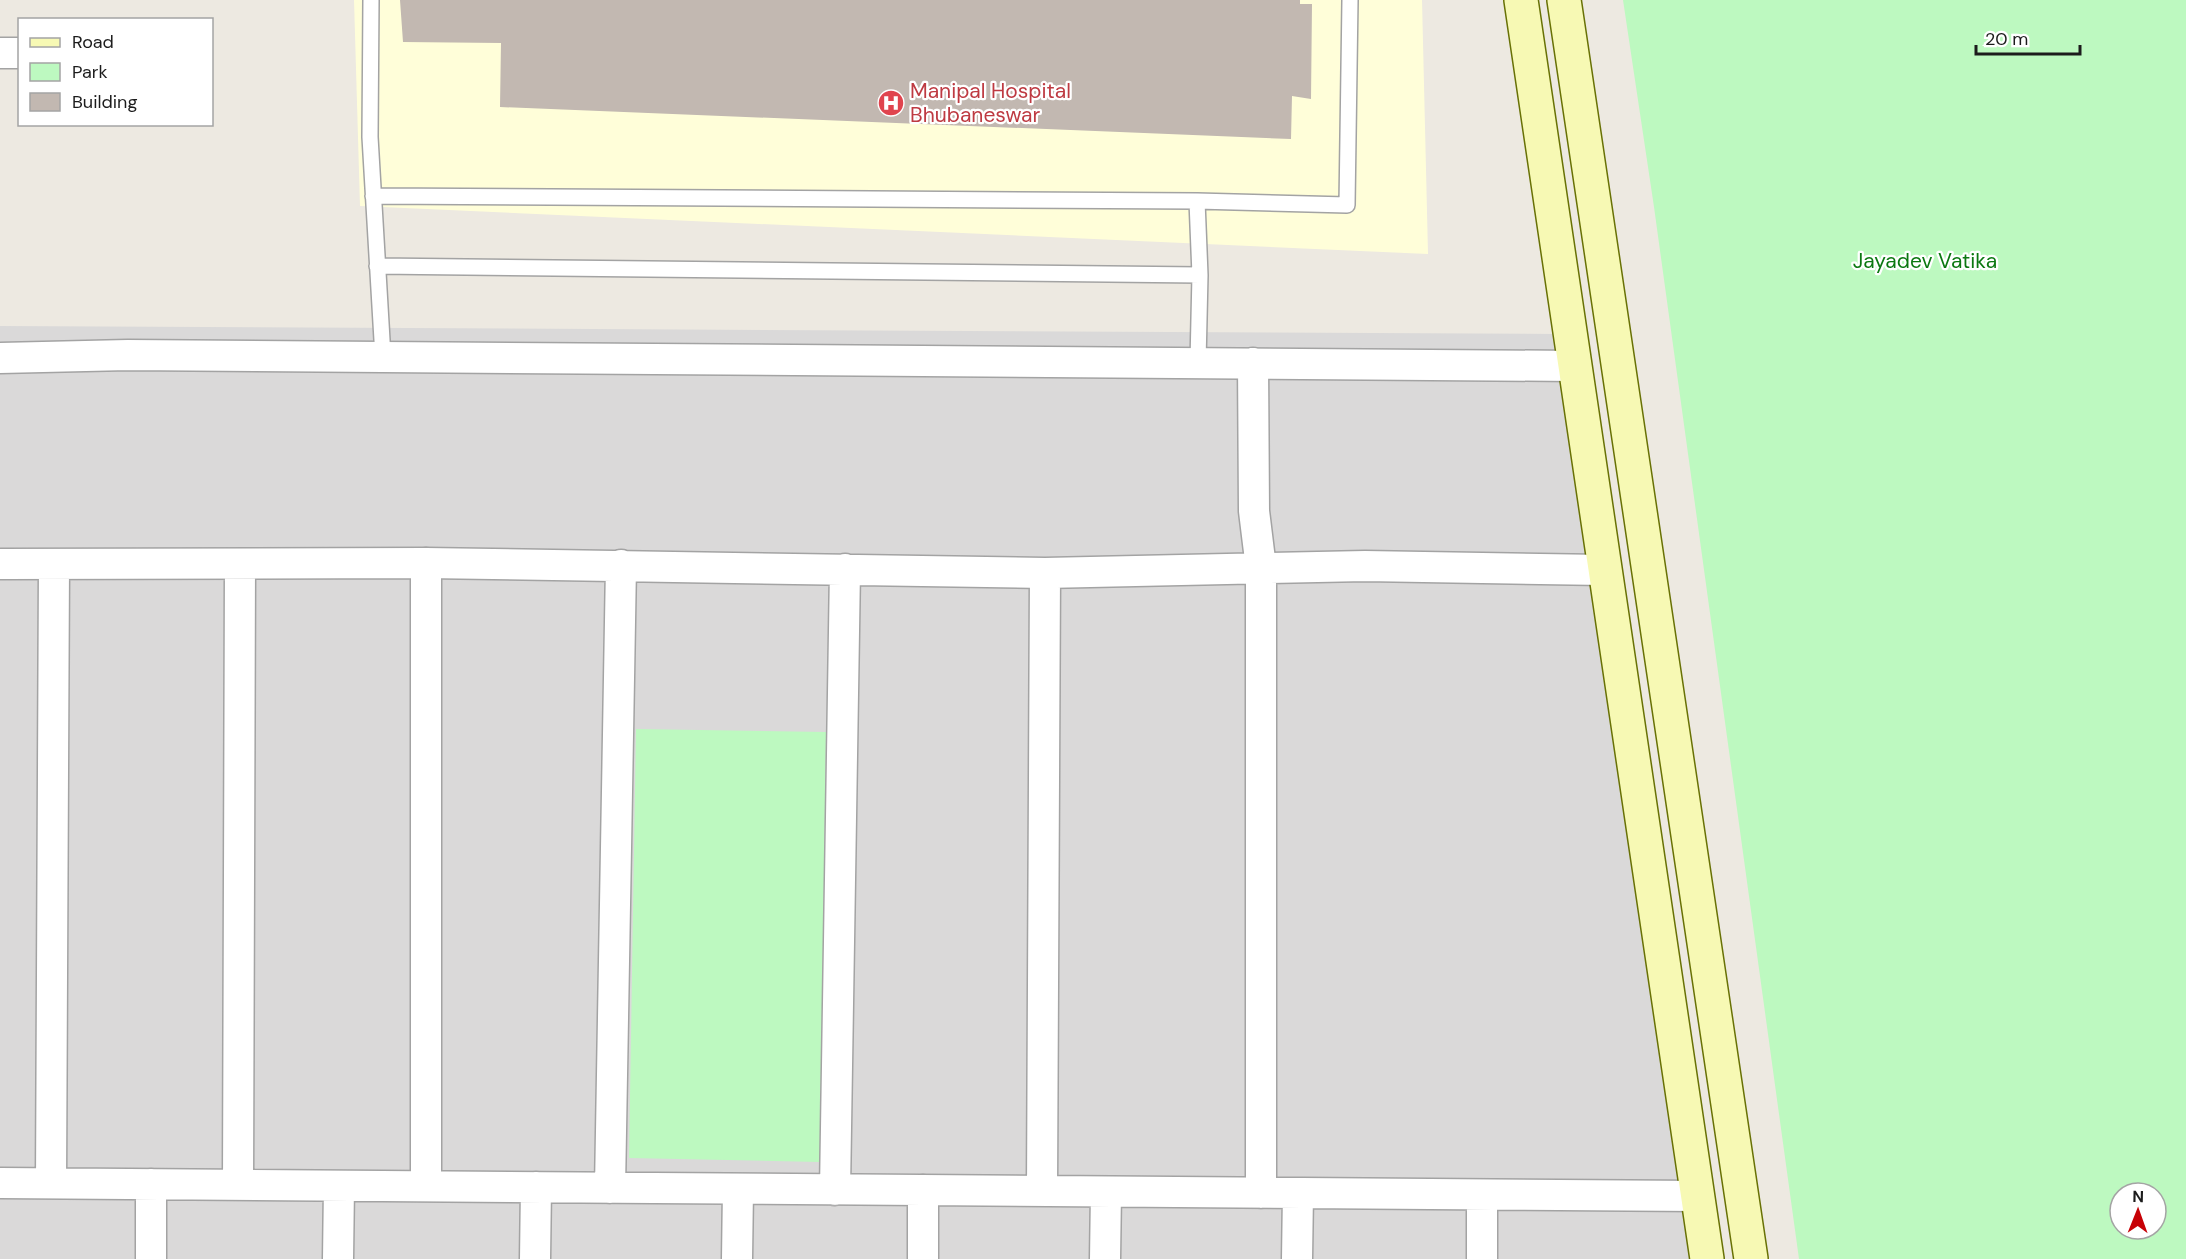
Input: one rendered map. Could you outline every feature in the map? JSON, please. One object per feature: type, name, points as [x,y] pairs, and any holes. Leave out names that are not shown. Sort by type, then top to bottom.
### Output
[{"type":"street","points":[[1521,0],[1707,1259]]},
{"type":"street","points":[[1564,0],[1750,1259]]},
{"type":"street","points":[[0,52],[18,53]]},
{"type":"street","points":[[0,358],[128,355],[1574,366]]},
{"type":"street","points":[[1253,363],[1254,511],[1261,568],[1261,1193]]},
{"type":"street","points":[[0,564],[426,563],[1045,573],[1365,566],[1605,570]]},
{"type":"street","points":[[426,563],[426,1186]]},
{"type":"street","points":[[51,1184],[54,564]]},
{"type":"street","points":[[238,1185],[240,564]]},
{"type":"street","points":[[610,1188],[621,565]]},
{"type":"street","points":[[835,1190],[845,569]]},
{"type":"street","points":[[1042,1191],[1045,573]]},
{"type":"street","points":[[0,1183],[1698,1196]]},
{"type":"street","points":[[151,1184],[151,1259]]},
{"type":"street","points":[[338,1259],[339,1186]]},
{"type":"street","points":[[535,1259],[536,1187]]},
{"type":"street","points":[[737,1259],[738,1189]]},
{"type":"street","points":[[923,1190],[923,1259]]},
{"type":"street","points":[[1105,1259],[1106,1192]]},
{"type":"street","points":[[1297,1259],[1298,1193]]},
{"type":"street","points":[[1482,1195],[1482,1259]]},
{"type":"lane","points":[[371,0],[370,137],[383,357]]},
{"type":"lane","points":[[373,196],[1197,201],[1347,205],[1350,0]]},
{"type":"lane","points":[[1197,201],[1200,275],[1198,362]]},
{"type":"lane","points":[[377,266],[1200,275]]},
{"type":"shaded area","name":"Manipal Hospital Bhubaneswar","points":[[354,0],[1422,0],[1428,254],[360,206]]},
{"type":"shaded area","points":[[0,326],[1557,334],[1696,1259],[0,1259]]},
{"type":"green space","name":"Jayadev Vatika","points":[[1623,0],[2186,0],[2186,1259],[1799,1259],[1654,207]]},
{"type":"green space","points":[[636,729],[826,732],[820,1162],[629,1158]]},
{"type":"building","points":[[400,0],[1300,0],[1300,4],[1312,4],[1311,99],[1292,96],[1291,139],[500,107],[501,43],[403,42]]},
{"type":"place","name":"Manipal Hospital Bhubaneswar","points":[[891,103]]}]
